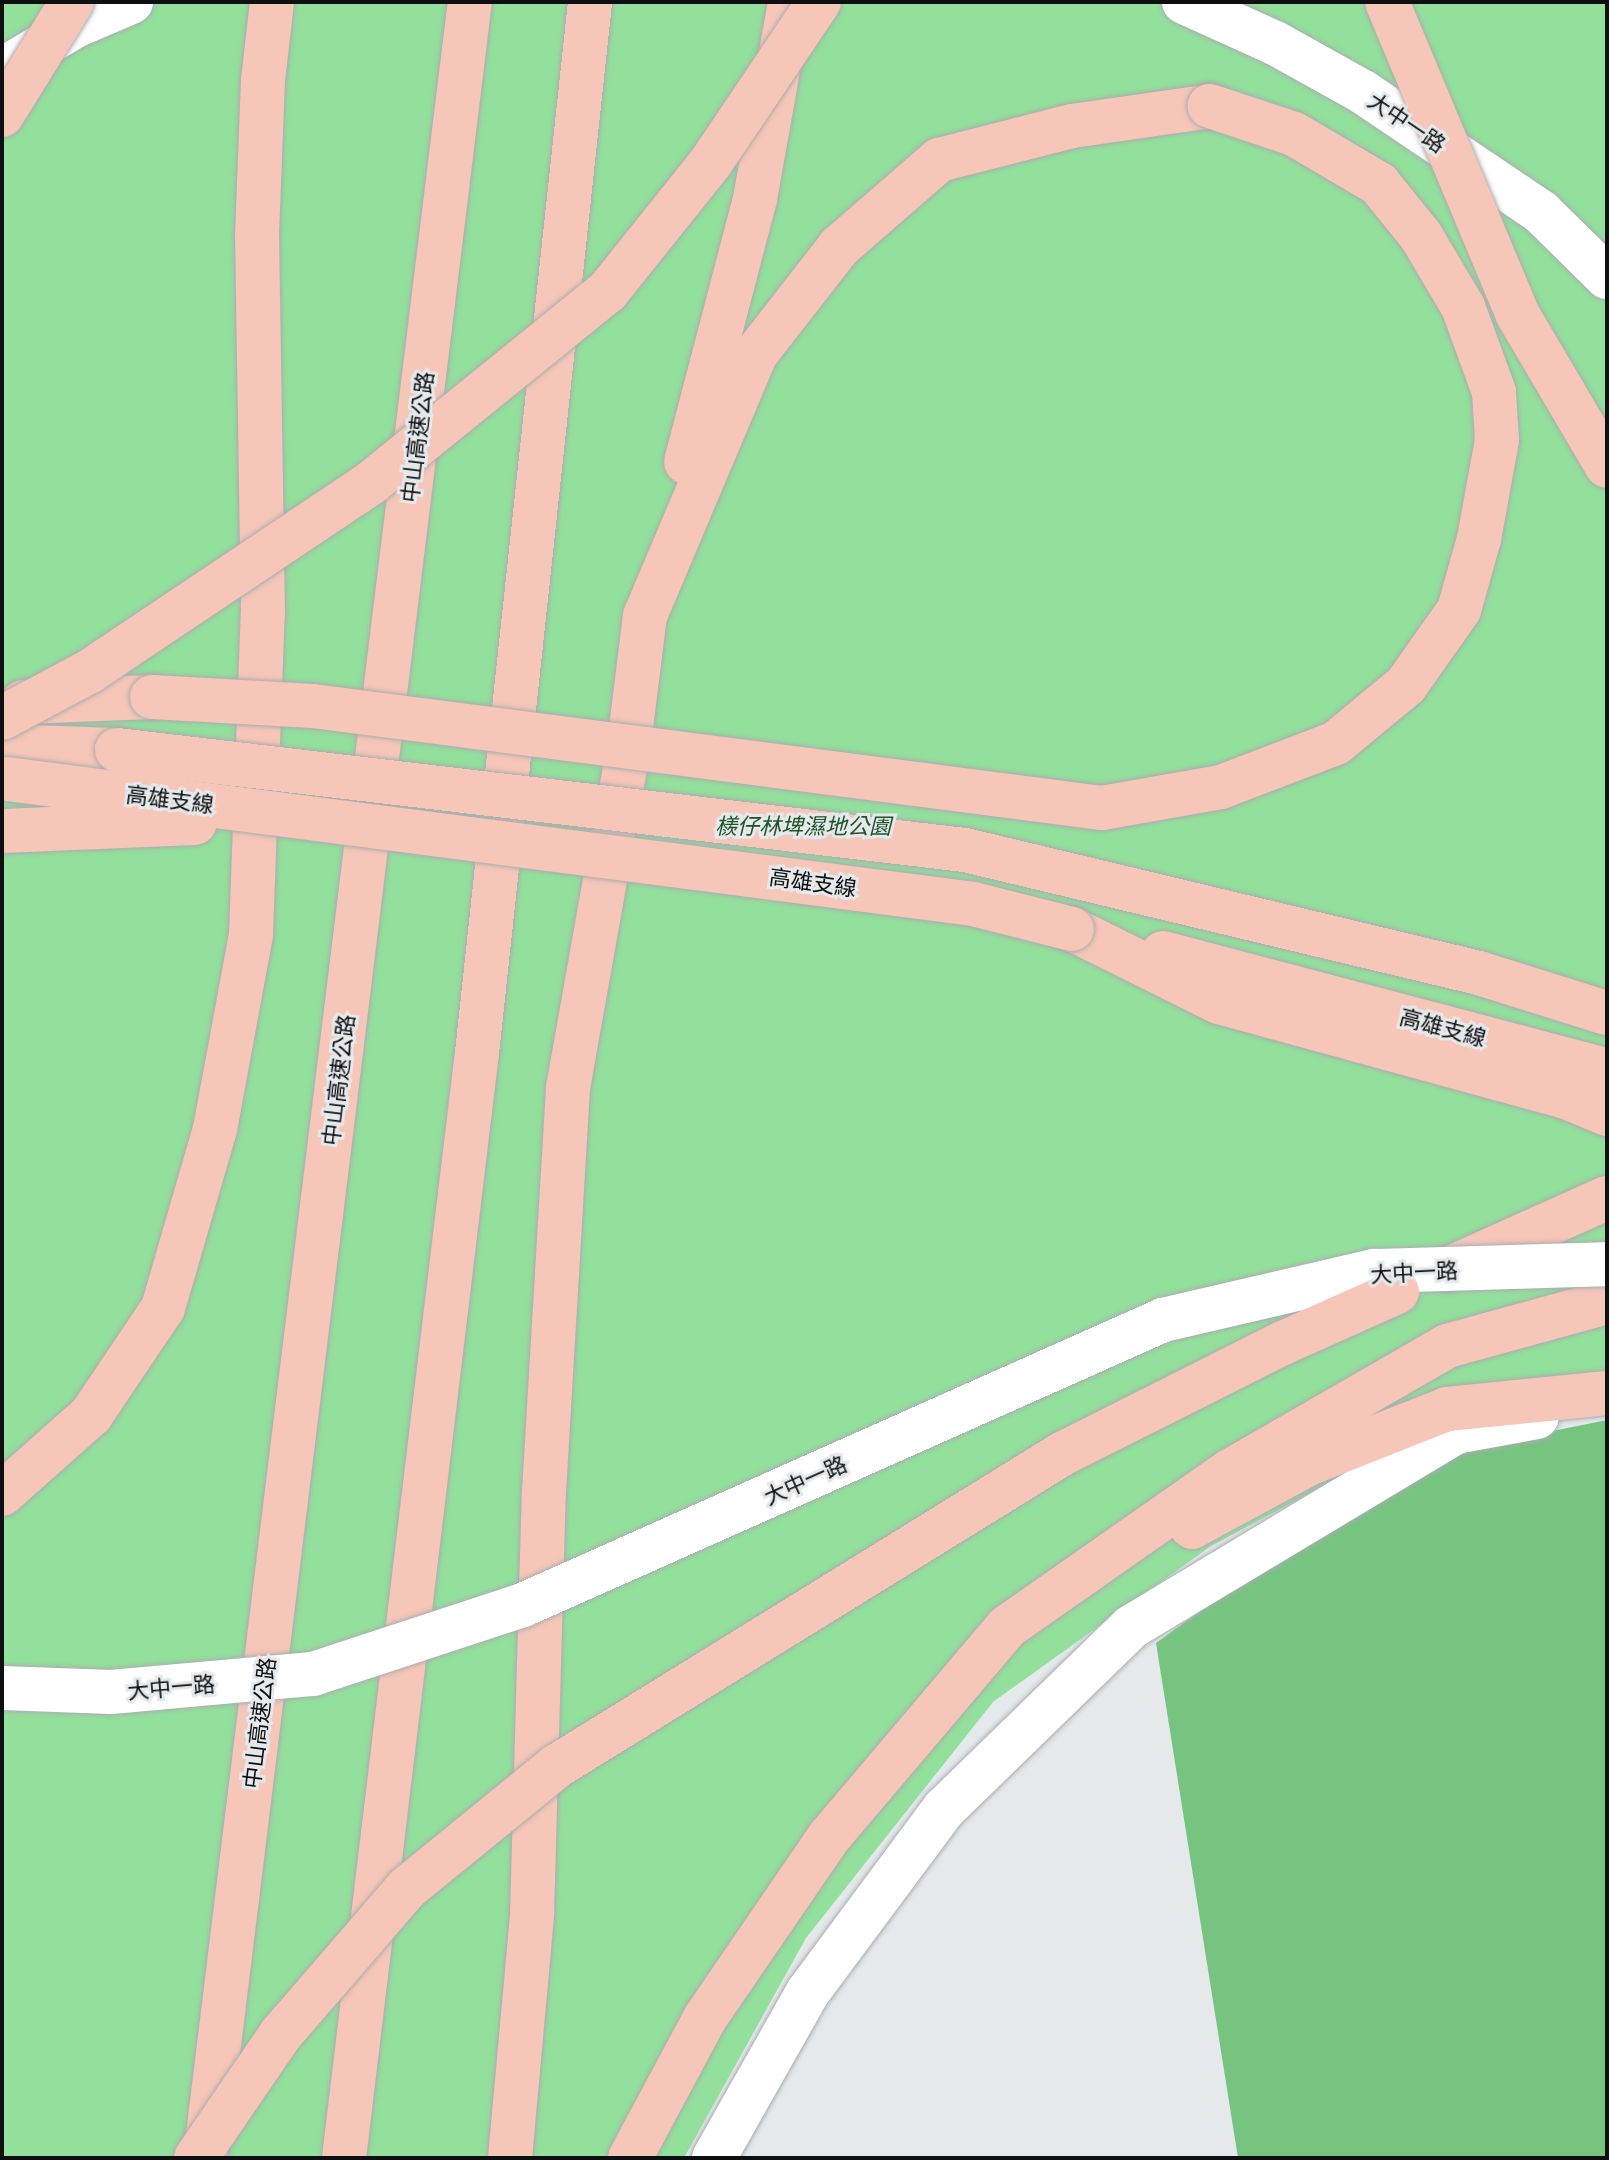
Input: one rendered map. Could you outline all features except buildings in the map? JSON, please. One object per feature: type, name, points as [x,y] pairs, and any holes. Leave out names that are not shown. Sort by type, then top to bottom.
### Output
[{"type":"highway","points":[[2,115],[72,2]]},
{"type":"highway","points":[[2,1494],[91,1415],[163,1308],[215,1129],[251,934],[263,613],[257,236],[263,80],[272,2]]},
{"type":"highway","name":"中山高速公路","points":[[205,2158],[470,2]]},
{"type":"highway","points":[[344,2158],[475,1069],[590,2]]},
{"type":"highway","points":[[510,2158],[532,1915],[544,1492],[568,1088],[629,744],[645,616],[755,199],[790,2]]},
{"type":"highway","points":[[2,718],[90,671],[372,482],[607,292],[711,162],[819,2]]},
{"type":"highway","points":[[1387,2],[1518,315],[1607,466]]},
{"type":"highway","points":[[2,703],[152,697],[313,706],[1102,808],[1221,787],[1336,743],[1406,685],[1459,610],[1479,539],[1497,440],[1494,392],[1463,307],[1421,236],[1379,184],[1294,134],[1210,106],[1072,126],[939,160],[839,247],[755,355],[645,616]]},
{"type":"highway","name":"高雄支線","points":[[4,768],[117,750],[965,850],[1479,973],[1607,1013]]},
{"type":"highway","name":"高雄支線","points":[[4,768],[313,816],[973,904],[1607,1070]]},
{"type":"highway","points":[[2,831],[313,816]]},
{"type":"highway","points":[[1072,929],[1219,1002],[1563,1096],[1607,1114]]},
{"type":"highway","points":[[196,2158],[281,2034],[406,1889],[557,1766],[1062,1454],[1283,1343],[1607,1198]]},
{"type":"highway","points":[[630,2158],[705,2018],[829,1837],[1007,1627],[1230,1471],[1447,1346],[1607,1302]]},
{"type":"highway","points":[[1007,1627],[1310,1463],[1447,1409],[1607,1393]]},
{"type":"street","points":[[2,70],[75,26],[131,2]]},
{"type":"street","name":"大中一路","points":[[1184,2],[1275,43],[1363,92],[1541,212],[1607,277]]},
{"type":"street","name":"大中一路","points":[[2,1688],[111,1692],[313,1674],[523,1605],[1163,1320],[1374,1271],[1607,1264]]},
{"type":"street","points":[[714,2158],[808,1992],[944,1809],[1131,1627],[1455,1432],[1607,1404]]},
{"type":"green space","name":"檨仔林埤濕地公園","points":[[2,2],[1607,2],[1607,1372],[1489,1397],[1211,1546],[993,1702],[806,1938],[684,2158],[2,2158]]},
{"type":"green space","points":[[1607,1420],[1607,2158],[1238,2158],[1156,1643],[1326,1520],[1458,1450]]}]
